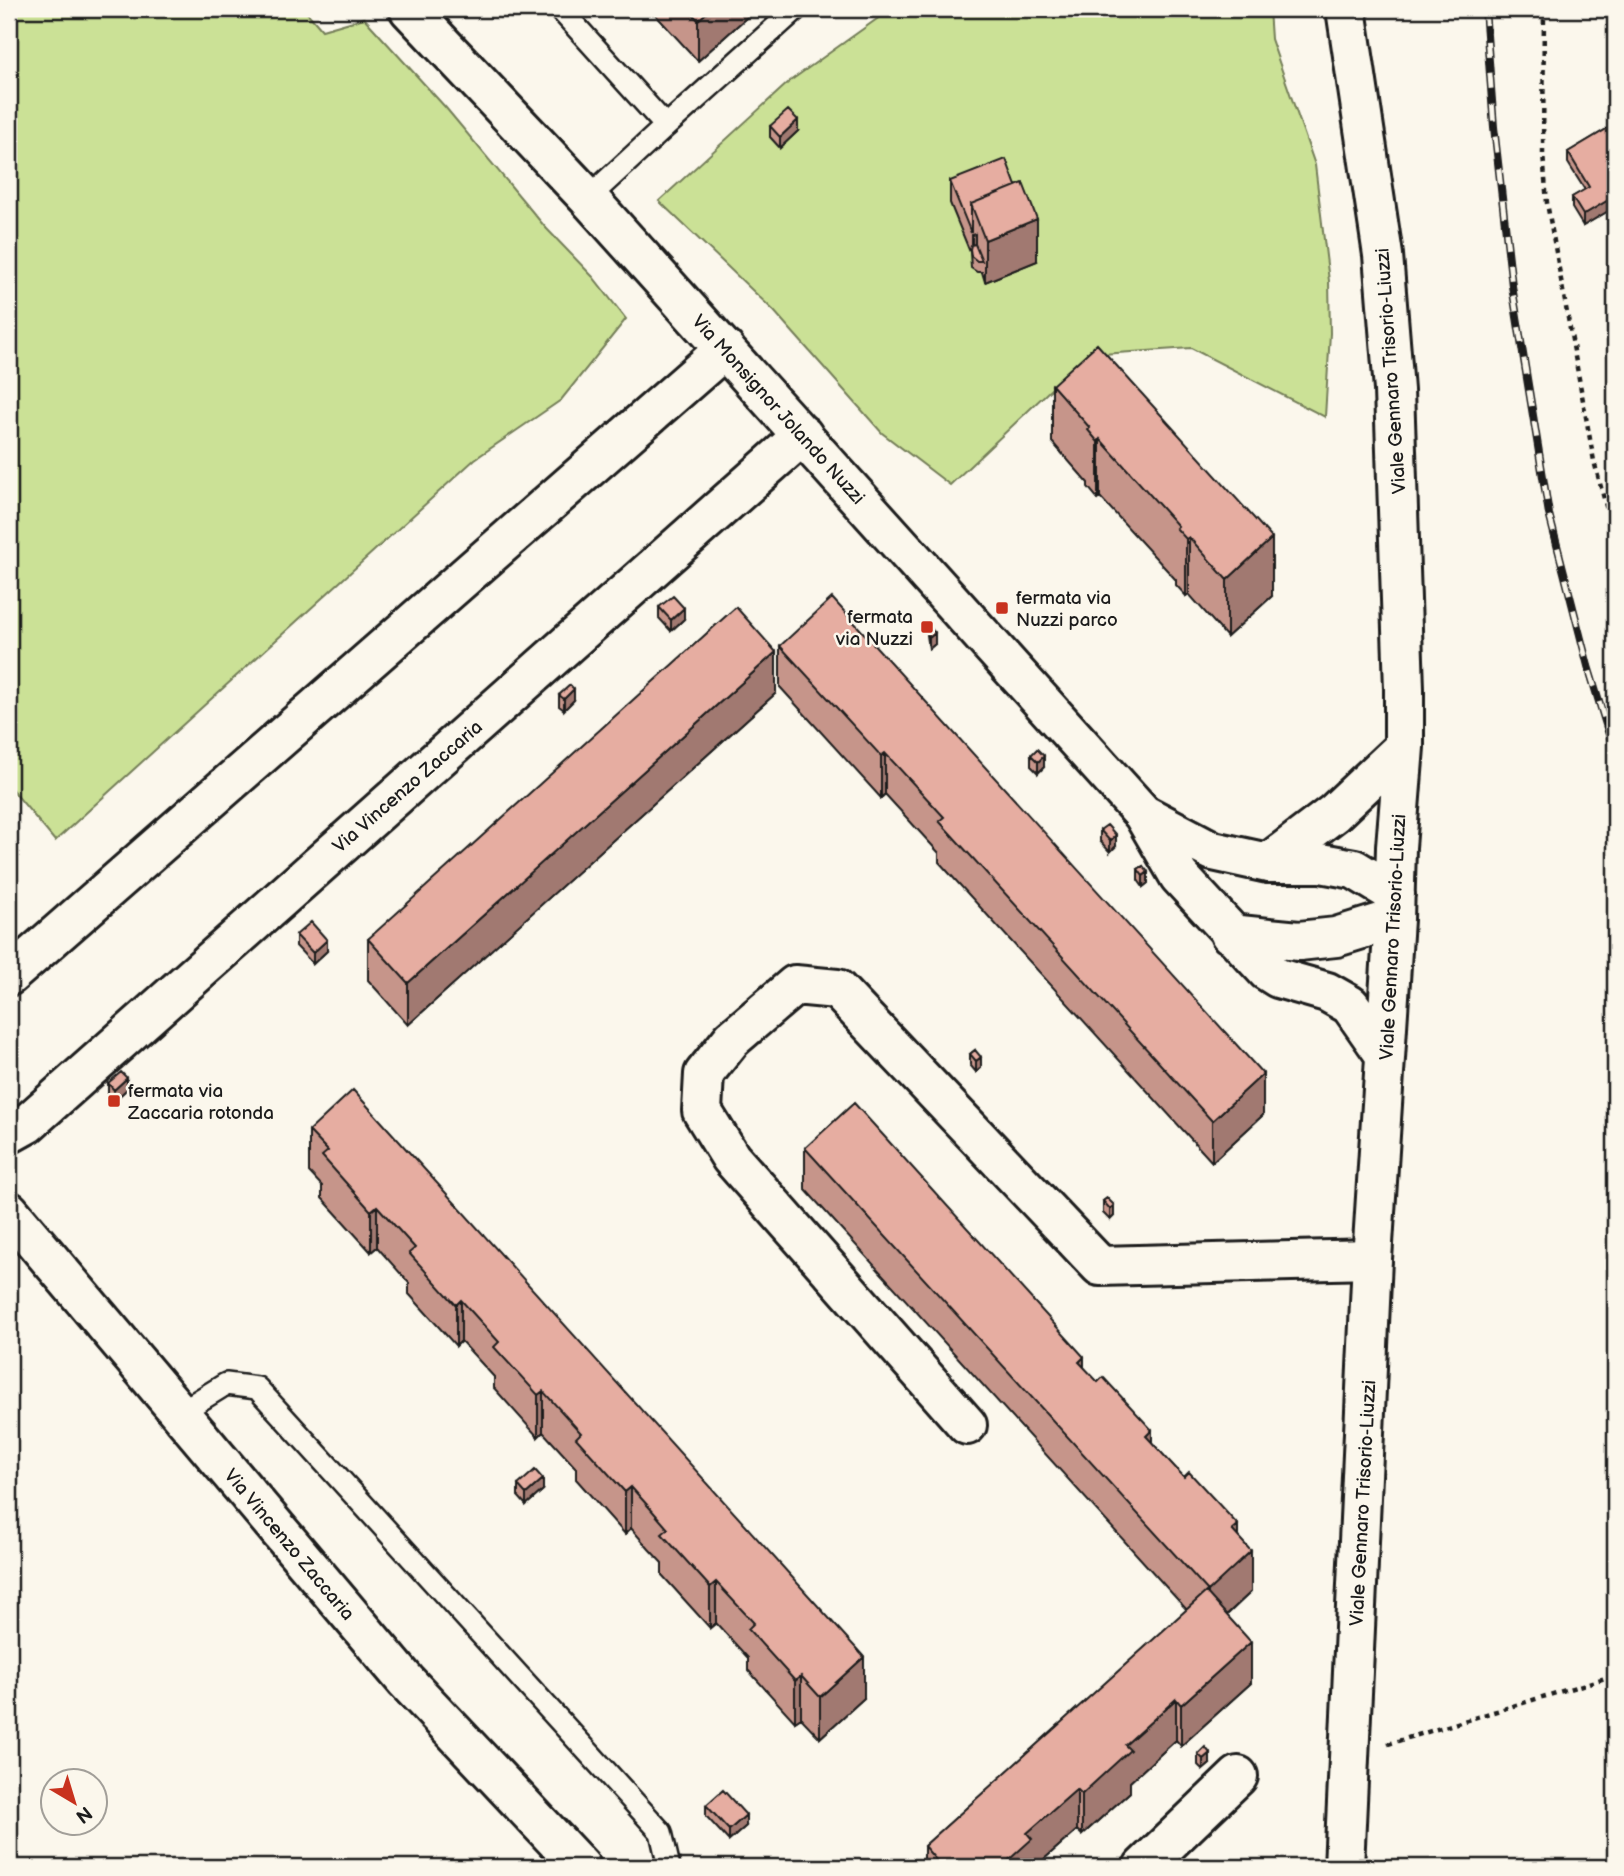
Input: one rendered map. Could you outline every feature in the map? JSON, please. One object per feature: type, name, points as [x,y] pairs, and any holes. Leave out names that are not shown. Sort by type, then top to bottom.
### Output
[{"type":"street","name":"Via Monsignor Jolando Nuzzi","points":[[409,9],[588,198],[1143,814]]},
{"type":"street","name":"Viale Gennaro Trisorio-Liuzzi","points":[[1344,1867],[1372,1259],[1404,747],[1400,518],[1392,363],[1383,255],[1346,9]]},
{"type":"street","points":[[9,976],[725,349]]},
{"type":"street","name":"Via Vincenzo Zaccaria","points":[[9,1134],[27,1124],[803,435]]},
{"type":"street","points":[[1268,863],[1334,813],[1404,747]]},
{"type":"street","points":[[1143,814],[1213,852],[1268,863],[1321,863],[1354,869],[1394,906],[1336,937],[1299,941],[1230,934]]},
{"type":"street","points":[[1143,814],[1179,876],[1267,971],[1278,978],[1327,992],[1350,1005],[1385,1055]]},
{"type":"street","points":[[967,1425],[731,1158],[702,1111],[704,1074],[732,1039],[795,985],[837,989],[1100,1266],[1372,1259]]},
{"type":"street","name":"Via Vincenzo Zaccaria","points":[[9,1211],[405,1681],[581,1867]]},
{"type":"street","points":[[1143,1867],[1238,1776]]},
{"type":"lane","points":[[561,9],[666,126]]},
{"type":"lane","points":[[588,198],[796,9]]},
{"type":"lane","points":[[179,1413],[226,1384],[257,1388],[662,1832],[669,1867]]},
{"type":"path","points":[[1544,9],[1543,154],[1547,202],[1594,461],[1615,540]]},
{"type":"path","points":[[1350,1756],[1615,1675]]},
{"type":"green space","points":[[9,9],[304,9],[322,30],[364,18],[446,108],[545,227],[593,277],[626,319],[561,400],[475,459],[55,841],[9,786]]},
{"type":"green space","points":[[891,9],[1269,9],[1271,39],[1315,165],[1329,281],[1330,333],[1325,417],[1191,348],[1087,355],[950,485],[882,433],[774,311],[659,201],[790,81]]},
{"type":"building","points":[[688,9],[711,9],[698,20]]},
{"type":"building","points":[[788,110],[798,120],[780,137],[770,126]]},
{"type":"building","points":[[1615,124],[1615,196],[1583,215],[1572,197],[1589,187],[1568,152]]},
{"type":"building","points":[[1006,159],[1016,186],[971,204],[971,233],[950,181]]},
{"type":"building","points":[[1023,183],[1037,219],[985,240],[971,204]]},
{"type":"building","points":[[975,244],[982,261],[971,256],[971,245]]},
{"type":"building","points":[[1097,344],[1272,538],[1227,580],[1189,537],[1186,539],[1176,528],[1178,526],[1100,439],[1098,442],[1088,430],[1090,428],[1052,385]]},
{"type":"building","points":[[673,596],[684,608],[671,620],[659,607]]},
{"type":"building","points":[[832,598],[1263,1074],[1212,1121],[939,821],[944,817],[885,753],[881,756],[780,646]]},
{"type":"building","points":[[736,607],[776,652],[408,983],[368,939]]},
{"type":"building","points":[[927,624],[935,633],[929,638]]},
{"type":"building","points":[[570,685],[574,689],[564,699],[559,695]]},
{"type":"building","points":[[1037,749],[1044,756],[1038,762],[1031,755]]},
{"type":"building","points":[[1107,825],[1116,835],[1110,841],[1100,830]]},
{"type":"building","points":[[1143,866],[1148,872],[1143,876],[1138,869]]},
{"type":"building","points":[[311,922],[327,940],[313,953],[296,935]]},
{"type":"building","points":[[975,1050],[981,1057],[976,1061],[970,1054]]},
{"type":"building","points":[[121,1072],[127,1078],[114,1090],[108,1083]]},
{"type":"building","points":[[353,1090],[864,1657],[820,1697],[801,1676],[795,1681],[748,1629],[754,1623],[716,1582],[710,1587],[662,1534],[668,1529],[631,1487],[625,1492],[576,1438],[581,1433],[543,1391],[538,1395],[494,1347],[499,1342],[461,1300],[456,1305],[409,1253],[415,1248],[377,1206],[371,1211],[322,1156],[328,1151],[309,1131]]},
{"type":"building","points":[[854,1103],[1084,1357],[1079,1362],[1098,1382],[1103,1377],[1152,1430],[1146,1436],[1184,1477],[1189,1472],[1238,1525],[1232,1530],[1251,1551],[1208,1591],[805,1148]]},
{"type":"building","points":[[1107,1198],[1114,1205],[1110,1209],[1103,1201]]},
{"type":"building","points":[[535,1470],[543,1479],[526,1494],[518,1485]]},
{"type":"building","points":[[1206,1592],[1251,1642],[1181,1705],[1176,1699],[1125,1745],[1130,1750],[1082,1794],[1077,1789],[1027,1833],[1032,1839],[1001,1867],[942,1867],[924,1846]]},
{"type":"building","points":[[1205,1747],[1210,1753],[1203,1759],[1198,1754]]},
{"type":"building","points":[[723,1790],[746,1815],[729,1830],[706,1805]]},
{"type":"railway","points":[[1485,9],[1494,127],[1512,286],[1549,514],[1588,666],[1615,754]]},
{"type":"place","name":"fermata via Nuzzi parco","points":[[1002,608]]},
{"type":"place","name":"fermata via Nuzzi","points":[[927,627]]},
{"type":"place","name":"fermata via Zaccaria rotonda","points":[[114,1101]]}]
